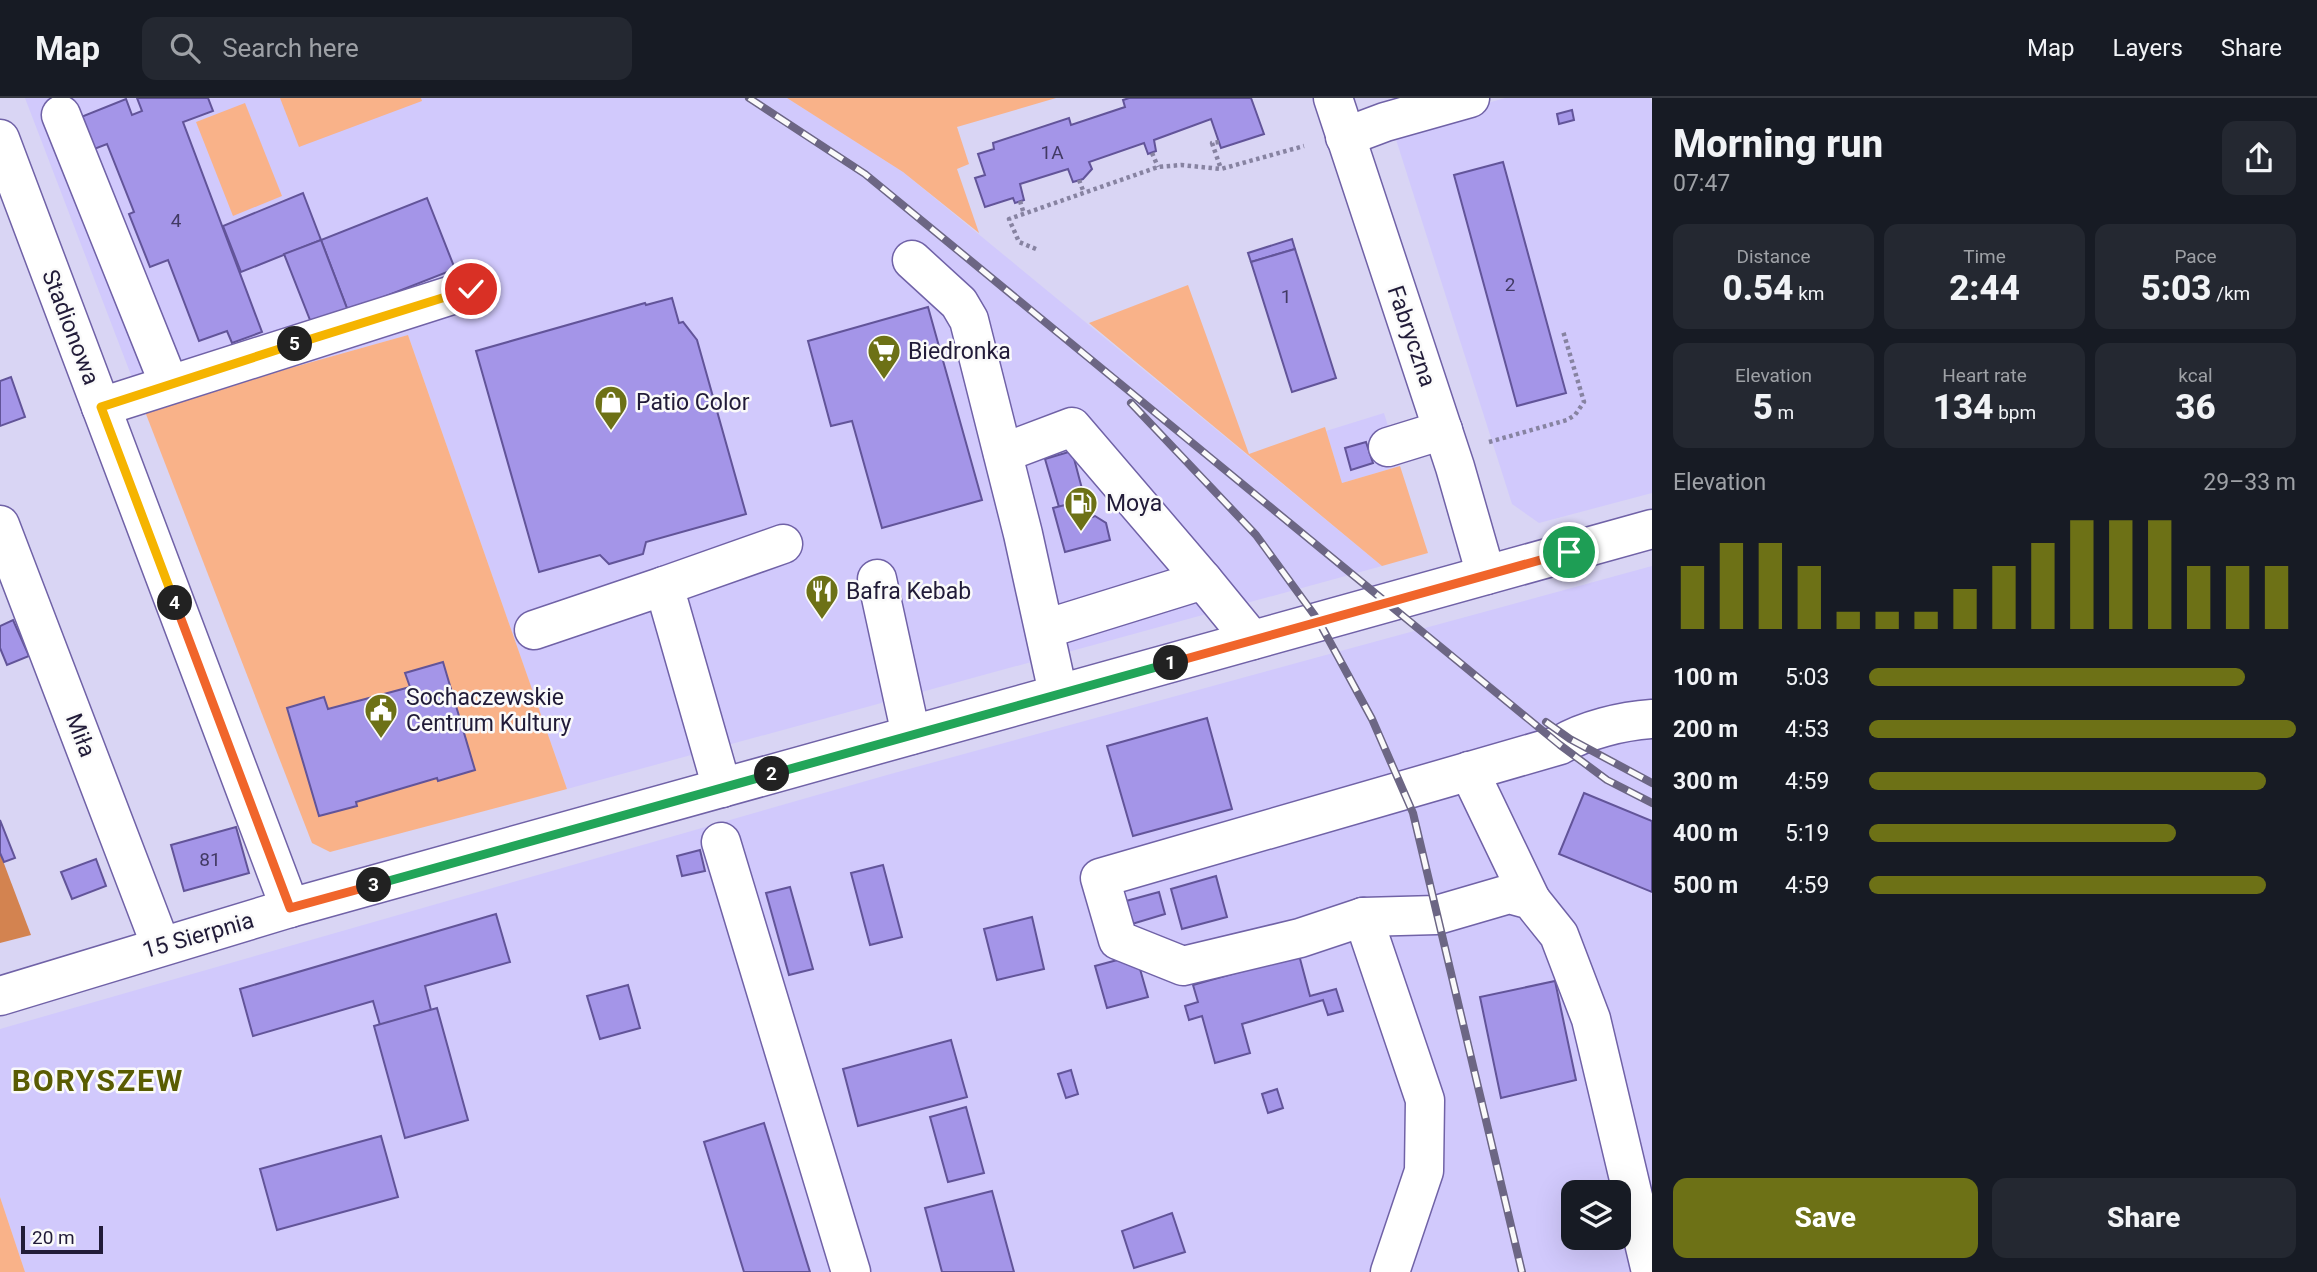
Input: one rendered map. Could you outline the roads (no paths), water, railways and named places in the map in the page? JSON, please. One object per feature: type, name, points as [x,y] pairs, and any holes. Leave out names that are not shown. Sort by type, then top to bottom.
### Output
[{"type":"street","name":"Fabryczna","points":[[1333,98],[1443,430],[1486,575]]},
{"type":"street","points":[[1345,137],[1385,122],[1470,98]]},
{"type":"street","points":[[61,115],[169,384]]},
{"type":"street","name":"Stadionowa","points":[[0,139],[290,908]]},
{"type":"street","points":[[912,260],[966,312],[1003,453],[1058,693]]},
{"type":"street","points":[[101,407],[471,289]]},
{"type":"street","points":[[1003,453],[1072,427],[1252,640]]},
{"type":"street","points":[[1388,447],[1443,430]]},
{"type":"street","name":"Miła","points":[[0,525],[161,946]]},
{"type":"street","name":"15 Sierpnia","points":[[0,996],[290,908],[1652,529]]},
{"type":"street","points":[[534,630],[783,544]]},
{"type":"street","points":[[877,579],[911,735]]},
{"type":"street","points":[[1045,629],[1203,580]]},
{"type":"street","points":[[664,586],[723,788]]},
{"type":"street","points":[[1531,900],[1509,894],[1437,915],[1363,917],[1300,938],[1183,966],[1118,940],[1100,878],[1469,771],[1633,720],[1652,719]]},
{"type":"street","points":[[1469,771],[1531,900],[1559,935],[1591,1019],[1651,1272]]},
{"type":"street","points":[[721,842],[851,1272]]},
{"type":"street","points":[[1363,917],[1425,1100],[1424,1171],[1390,1272]]},
{"type":"railway","points":[[749,98],[865,174],[1560,745],[1607,780],[1652,803]]},
{"type":"railway","points":[[1131,403],[1256,535],[1318,620],[1372,719],[1413,813],[1522,1272]]},
{"type":"railway","points":[[1546,722],[1570,739],[1652,783]]},
{"type":"place","name":"Biedronka","points":[[884,381]]},
{"type":"place","name":"Patio Color","points":[[611,432]]},
{"type":"place","name":"Moya","points":[[1081,533]]},
{"type":"place","name":"Bafra Kebab","points":[[822,621]]},
{"type":"place","name":"Sochaczewskie Centrum Kultury","points":[[381,740]]},
{"type":"district","name":"BORYSZEW","points":[[98,1081]]}]
